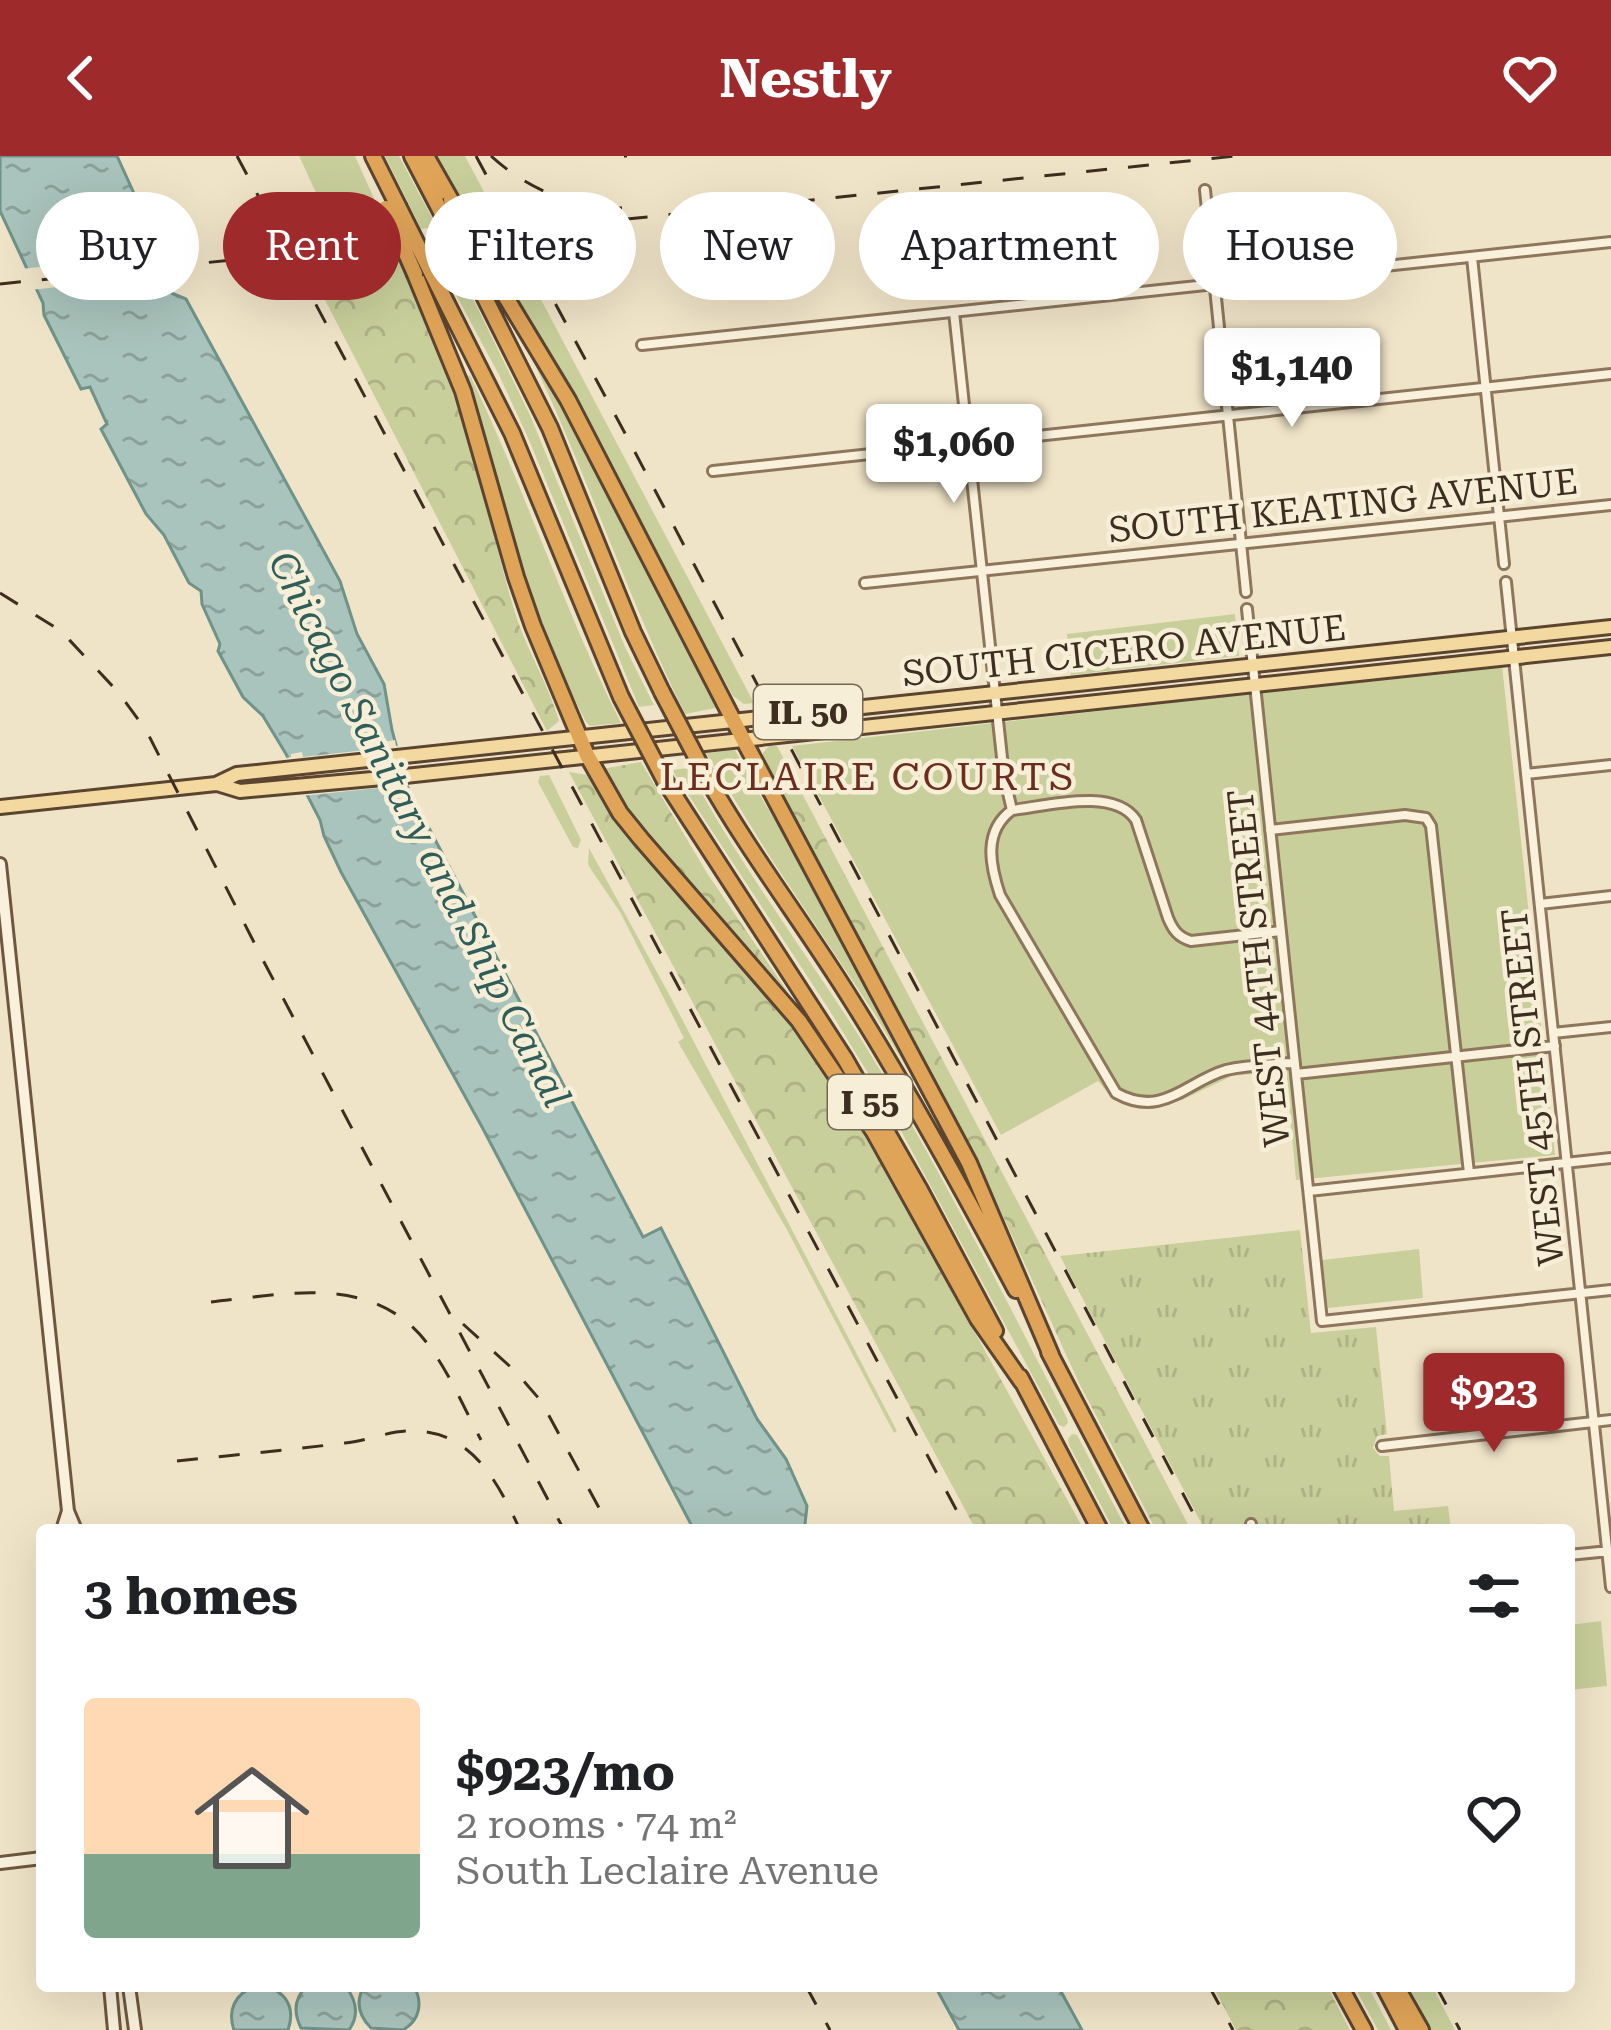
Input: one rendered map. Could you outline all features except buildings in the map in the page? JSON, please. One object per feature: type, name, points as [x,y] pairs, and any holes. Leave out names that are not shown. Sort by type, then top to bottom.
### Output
[{"type":"highway","name":"I 55","points":[[373,156],[423,273],[512,433],[621,697],[664,781],[844,1059],[920,1190],[1097,1524]]},
{"type":"highway","name":"I 55","points":[[412,156],[437,192]]},
{"type":"highway","points":[[427,156],[440,192]]},
{"type":"highway","points":[[423,273],[532,626],[587,755],[620,813],[820,1049],[874,1132],[978,1319],[1022,1382]]},
{"type":"highway","name":"I 55","points":[[493,300],[633,632],[706,776],[900,1079],[1139,1524]]},
{"type":"highway","points":[[500,300],[568,400],[969,1163],[1051,1355]]},
{"type":"highway","points":[[1343,1992],[1364,2030]]},
{"type":"highway","points":[[1387,1992],[1407,2030]]},
{"type":"highway","points":[[1399,1992],[1420,2030]]},
{"type":"main road","name":"SOUTH CICERO AVENUE","points":[[0,807],[216,784],[237,774],[1611,627]]},
{"type":"main road","name":"SOUTH CICERO AVENUE","points":[[216,784],[240,791],[405,776],[1611,647]]},
{"type":"main road","points":[[0,864],[68,1511],[73,1524]]},
{"type":"main road","points":[[64,1524],[68,1511]]},
{"type":"main road","points":[[0,1863],[36,1859]]},
{"type":"main road","points":[[111,1992],[114,2030]]},
{"type":"main road","points":[[130,1992],[135,2030]]},
{"type":"street","points":[[1397,265],[1611,242]]},
{"type":"street","points":[[1472,257],[1504,564]]},
{"type":"street","points":[[642,345],[1183,289]]},
{"type":"street","points":[[1215,300],[1246,592]]},
{"type":"street","points":[[954,312],[1004,776],[1012,809]]},
{"type":"street","points":[[712,471],[1611,374]]},
{"type":"street","name":"SOUTH KEATING AVENUE","points":[[865,583],[1611,505]]},
{"type":"street","name":"WEST 45TH STREET","points":[[1506,582],[1611,1587]]},
{"type":"street","name":"WEST 44TH STREET","points":[[1247,609],[1322,1321],[1580,1293]]},
{"type":"street","points":[[1526,774],[1611,765]]},
{"type":"street","points":[[1281,931],[1191,941],[1182,938],[1168,918],[1136,820],[1129,808],[1118,803],[1096,800],[1012,809],[999,821],[991,842],[996,882],[1110,1087],[1124,1098],[1153,1101],[1175,1096],[1231,1069],[1296,1068],[1555,1046]]},
{"type":"street","points":[[1270,830],[1405,815],[1426,818],[1433,836],[1469,1173]]},
{"type":"street","points":[[1540,904],[1611,896]]},
{"type":"street","points":[[1553,1034],[1611,1027]]},
{"type":"street","points":[[1309,1191],[1611,1158]]},
{"type":"street","points":[[1580,1293],[1611,1290]]},
{"type":"street","points":[[1385,1446],[1611,1420]]},
{"type":"street","points":[[1575,1554],[1609,1551]]},
{"type":"green space","points":[[299,156],[355,156],[371,192],[316,192]]},
{"type":"green space","points":[[385,156],[399,156],[425,205],[425,228],[421,229]]},
{"type":"green space","points":[[434,156],[465,156],[484,192],[454,192]]},
{"type":"green space","points":[[401,259],[451,378],[517,619],[559,721],[547,731],[325,300],[401,300]]},
{"type":"green space","points":[[459,300],[474,300],[530,415],[625,647],[654,705],[639,707],[499,375]]},
{"type":"green space","points":[[516,300],[541,300],[754,703],[744,704],[733,696]]},
{"type":"green space","points":[[523,340],[572,421],[721,707],[685,714]]},
{"type":"green space","points":[[470,375],[621,723],[590,726],[586,722],[549,649],[533,609],[466,377]]},
{"type":"green space","points":[[1235,614],[1239,656],[1071,675],[1067,634]]},
{"type":"green space","points":[[1502,665],[1555,1155],[1296,1180],[1286,1071],[1232,1076],[1182,1100],[1130,1107],[1113,1099],[1098,1081],[1001,1135],[792,746]]},
{"type":"green space","points":[[777,746],[1188,1524],[1153,1524],[1079,1383],[987,1181],[763,763],[763,753]]},
{"type":"green space","points":[[735,750],[796,852],[949,1140],[874,1013],[706,753]]},
{"type":"green space","points":[[641,762],[707,873],[804,1016],[637,826],[602,769]]},
{"type":"green space","points":[[688,768],[905,1113],[1067,1418],[1064,1427],[885,1101],[672,770]]},
{"type":"green space","points":[[569,772],[588,775],[631,839],[793,1021],[871,1144],[1081,1524],[973,1524]]},
{"type":"green space","points":[[549,775],[581,840],[578,848],[573,847],[538,782],[540,776]]},
{"type":"green space","points":[[589,848],[894,1433],[786,1228],[678,1042],[684,1038],[620,912],[588,864]]},
{"type":"green space","points":[[1300,1230],[1311,1333],[1376,1327],[1387,1434],[1377,1436],[1373,1448],[1380,1456],[1389,1456],[1394,1511],[1448,1506],[1450,1524],[1202,1524],[1060,1256]]},
{"type":"green space","points":[[1419,1249],[1423,1298],[1328,1308],[1322,1260]]},
{"type":"green space","points":[[1077,1435],[1124,1524],[1111,1524],[1068,1439]]},
{"type":"green space","points":[[1601,1621],[1607,1686],[1575,1689],[1575,1624]]},
{"type":"green space","points":[[1216,1992],[1330,1992],[1350,2030],[1236,2030]]},
{"type":"green space","points":[[1357,1992],[1371,1992],[1391,2030],[1378,2030]]},
{"type":"green space","points":[[1406,1992],[1435,1992],[1455,2030],[1428,2030]]},
{"type":"water","points":[[0,156],[117,156],[133,192],[36,192],[36,288],[0,211]]},
{"type":"water","name":"Chicago Sanitary and Ship Canal","points":[[187,300],[340,581],[357,634],[384,684],[407,786],[643,1237],[661,1228],[757,1419],[786,1459],[807,1506],[805,1524],[691,1524],[482,1127],[341,872],[286,754],[263,716],[243,697],[218,651],[220,644],[201,591],[189,583],[164,535],[146,514],[101,429],[107,424],[90,387],[81,389],[44,315],[43,303]]},
{"type":"water","points":[[349,1992],[356,2009],[349,2030],[301,2028],[296,2006],[299,1995]]},
{"type":"water","points":[[362,1992],[416,1992],[419,2005],[403,2030],[371,2028]]},
{"type":"water","points":[[938,1992],[1061,1992],[1082,2030],[959,2030]]},
{"type":"water","points":[[242,1993],[280,1993],[289,2005],[288,2030],[234,2030],[234,2003]]},
{"type":"pier","points":[[36,267],[36,289],[30,290],[20,269]]},
{"type":"pier","points":[[395,740],[396,746],[402,745],[407,786],[402,790],[389,791],[388,787],[301,796],[288,771],[286,758],[291,754],[302,752],[303,757],[383,748],[383,742]]},
{"type":"railway","points":[[237,156],[964,1524]]},
{"type":"railway","points":[[476,156],[1199,1524]]},
{"type":"railway","points":[[491,156],[548,192]]},
{"type":"railway","points":[[0,284],[1236,156]]},
{"type":"railway","points":[[0,593],[61,631],[146,730],[561,1524]]},
{"type":"railway","points":[[211,1302],[327,1293],[381,1306],[427,1343],[481,1440]]},
{"type":"railway","points":[[463,1324],[541,1401],[608,1524]]},
{"type":"railway","points":[[177,1461],[345,1443],[402,1431],[431,1433],[450,1439],[480,1462],[517,1524]]},
{"type":"railway","points":[[809,1992],[830,2030]]},
{"type":"railway","points":[[1212,1992],[1233,2030]]},
{"type":"railway","points":[[1439,1992],[1460,2030]]},
{"type":"district","name":"LECLAIRE COURTS","points":[[868,776]]}]
